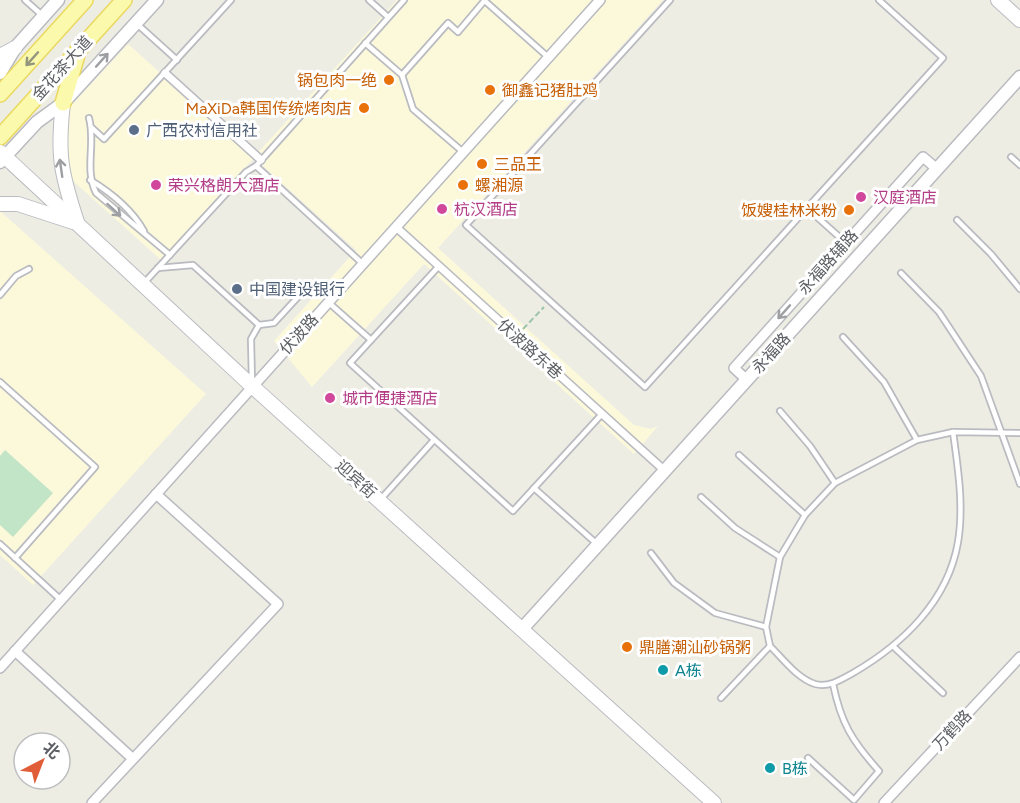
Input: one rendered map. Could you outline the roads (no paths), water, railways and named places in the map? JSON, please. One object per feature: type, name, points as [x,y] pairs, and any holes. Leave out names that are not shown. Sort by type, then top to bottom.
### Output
[{"type":"main road","name":"金花茶大道","points":[[0,94],[85,0]]},
{"type":"main road","name":"金花茶大道","points":[[0,137],[124,0]]},
{"type":"main road","points":[[998,0],[1020,20]]},
{"type":"main road","points":[[0,56],[15,48]]},
{"type":"main road","points":[[78,224],[62,177],[58,144],[63,103],[79,49]]},
{"type":"main road","name":"迎宾街","points":[[2,157],[714,803]]},
{"type":"main road","points":[[0,204],[18,204],[78,224]]},
{"type":"street","points":[[0,73],[15,48],[58,0]]},
{"type":"street","points":[[2,157],[37,122],[63,103],[157,0]]},
{"type":"street","name":"伏波路","points":[[0,668],[600,0]]},
{"type":"street","points":[[165,73],[259,163]]},
{"type":"street","name":"永福路","points":[[522,629],[1020,77]]},
{"type":"street","name":"永福路辅路","points":[[747,380],[734,368],[923,157],[937,170]]},
{"type":"street","name":"伏波路东巷","points":[[396,227],[665,471]]},
{"type":"street","points":[[92,803],[278,604],[156,494]]},
{"type":"street","points":[[15,651],[132,758]]},
{"type":"street","name":"万鹤路","points":[[884,803],[1020,657]]},
{"type":"lane","points":[[25,0],[43,17]]},
{"type":"lane","points":[[92,128],[104,140],[231,0]]},
{"type":"lane","points":[[369,0],[388,17]]},
{"type":"lane","points":[[143,284],[246,172],[259,163],[404,0]]},
{"type":"lane","points":[[402,75],[447,23],[458,32],[485,0],[548,57]]},
{"type":"lane","points":[[670,0],[466,225],[645,387],[943,58],[879,0]]},
{"type":"lane","points":[[136,23],[177,60]]},
{"type":"lane","points":[[365,43],[402,75],[413,109],[464,152]]},
{"type":"lane","points":[[89,118],[92,128],[90,180],[96,193],[170,255]]},
{"type":"lane","points":[[1011,157],[1020,165]]},
{"type":"lane","points":[[259,163],[363,264]]},
{"type":"lane","points":[[807,208],[846,243]]},
{"type":"lane","points":[[957,220],[992,254],[1020,290]]},
{"type":"lane","points":[[158,268],[193,265],[259,324],[274,323],[309,285]]},
{"type":"lane","points":[[439,266],[350,363],[434,440],[513,511],[602,414]]},
{"type":"lane","points":[[0,295],[16,276],[29,269]]},
{"type":"lane","points":[[901,273],[939,312],[981,376],[1020,484]]},
{"type":"lane","points":[[328,302],[371,340]]},
{"type":"lane","points":[[252,386],[251,339],[259,324]]},
{"type":"lane","points":[[843,337],[885,382],[916,440]]},
{"type":"lane","points":[[0,382],[95,467],[15,558]]},
{"type":"lane","points":[[780,411],[810,446],[835,483]]},
{"type":"lane","points":[[953,432],[960,484],[956,551],[947,581],[928,609],[895,648],[833,684],[816,684],[798,674],[770,646],[766,627],[780,557],[805,515],[835,483],[916,440],[953,432],[1020,433]]},
{"type":"lane","points":[[379,500],[434,440]]},
{"type":"lane","points":[[739,455],[805,515]]},
{"type":"lane","points":[[534,488],[598,545]]},
{"type":"lane","points":[[700,497],[735,528],[780,557]]},
{"type":"lane","points":[[0,544],[61,600]]},
{"type":"lane","points":[[651,553],[674,583],[715,613],[766,627]]},
{"type":"lane","points":[[721,698],[770,646]]},
{"type":"lane","points":[[895,648],[943,693]]},
{"type":"lane","points":[[808,758],[854,800],[879,771],[859,749],[839,715],[833,684]]},
{"type":"place","name":"锅包肉一绝","points":[[389,80]]},
{"type":"place","name":"御鑫记猪肚鸡","points":[[490,90]]},
{"type":"place","name":"MaXiDa韩国传统烤肉店","points":[[364,108]]},
{"type":"place","name":"广西农村信用社","points":[[134,130]]},
{"type":"place","name":"三品王","points":[[482,164]]},
{"type":"place","name":"荣兴格朗大酒店","points":[[156,185]]},
{"type":"place","name":"螺湘源","points":[[463,185]]},
{"type":"place","name":"汉庭酒店","points":[[861,197]]},
{"type":"place","name":"杭汉酒店","points":[[442,209]]},
{"type":"place","name":"饭嫂桂林米粉","points":[[849,210]]},
{"type":"place","name":"中国建设银行","points":[[237,289]]},
{"type":"place","name":"城市便捷酒店","points":[[330,398]]},
{"type":"place","name":"鼎膳潮汕砂锅粥","points":[[627,647]]},
{"type":"place","name":"A栋","points":[[663,670]]},
{"type":"place","name":"B栋","points":[[770,768]]}]
